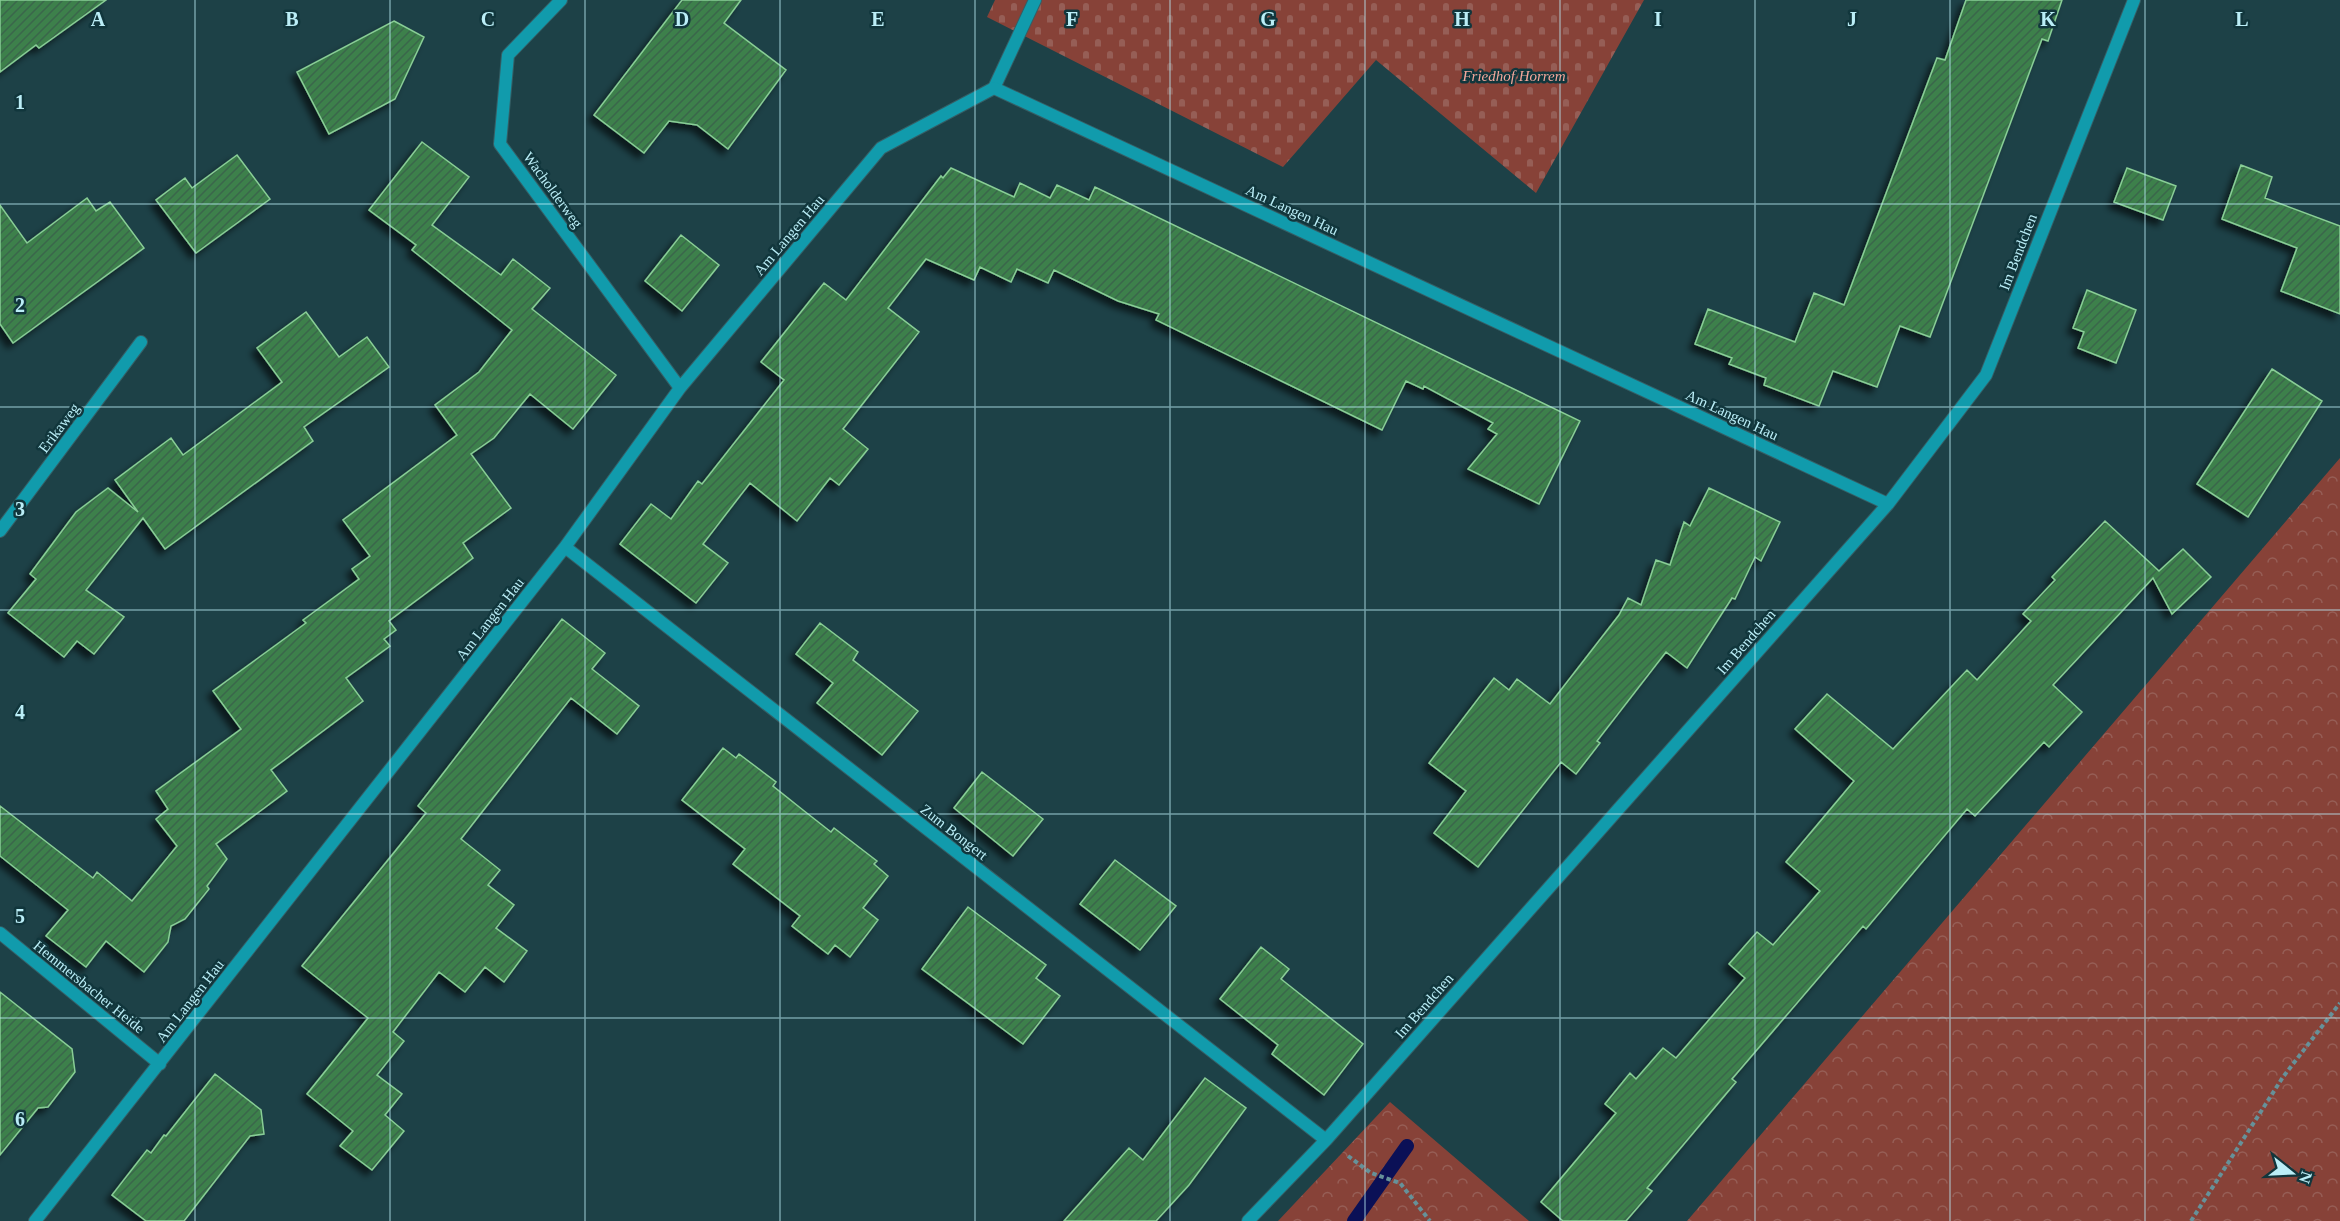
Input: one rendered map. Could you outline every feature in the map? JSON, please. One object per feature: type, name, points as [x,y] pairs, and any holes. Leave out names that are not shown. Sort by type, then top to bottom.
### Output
[{"type":"street","name":"Wacholderweg","points":[[561,0],[508,55],[500,144],[680,388]]},
{"type":"street","points":[[994,87],[1035,0]]},
{"type":"street","name":"Im Bendchen","points":[[1248,1221],[1326,1140],[1888,504],[1986,375],[2134,0]]},
{"type":"street","name":"Am Langen Hau","points":[[35,1221],[565,547],[680,388],[881,148],[994,87],[1888,504]]},
{"type":"street","name":"Erikaweg","points":[[0,531],[141,342]]},
{"type":"street","name":"Zum Bongert","points":[[565,547],[1326,1140]]},
{"type":"street","name":"Hemmersbacher Heide","points":[[0,933],[160,1064]]},
{"type":"path","points":[[2190,1221],[2283,1077],[2340,1004]]},
{"type":"path","points":[[1371,1173],[1400,1183],[1430,1221]]},
{"type":"green space","name":"Friedhof Horrem","points":[[995,0],[1644,0],[1536,193],[1376,60],[1283,167],[987,17]]},
{"type":"green space","points":[[2340,458],[2340,1221],[1687,1221]]},
{"type":"green space","points":[[1390,1102],[1529,1221],[1278,1221]]},
{"type":"building","points":[[0,0],[106,0],[39,48],[36,45],[0,72]]},
{"type":"building","points":[[682,0],[741,0],[724,23],[786,70],[728,149],[697,125],[669,121],[644,153],[594,115]]},
{"type":"building","points":[[1966,0],[2062,0],[2048,41],[2042,39],[1930,337],[1900,326],[1877,387],[1833,371],[1819,406],[1764,385],[1766,378],[1729,364],[1732,358],[1695,344],[1708,309],[1795,342],[1814,293],[1844,305],[1937,58],[1945,60]]},
{"type":"building","points":[[394,21],[424,37],[395,99],[329,134],[297,72]]},
{"type":"building","points":[[422,142],[469,177],[432,225],[501,275],[513,259],[550,288],[532,309],[616,375],[573,429],[530,394],[494,438],[471,454],[511,508],[463,543],[473,558],[389,621],[396,630],[384,639],[390,646],[346,678],[363,701],[271,770],[287,791],[216,844],[227,859],[207,886],[209,889],[185,919],[171,926],[168,942],[144,972],[106,941],[86,967],[46,936],[68,910],[0,856],[0,806],[93,878],[97,872],[132,901],[177,846],[156,819],[168,809],[156,791],[241,729],[213,691],[306,623],[303,620],[359,579],[352,569],[370,556],[343,520],[457,435],[435,405],[479,372],[512,330],[412,250],[416,245],[369,210]]},
{"type":"building","points":[[237,155],[270,199],[196,253],[156,200],[185,178],[192,188]]},
{"type":"building","points":[[2241,165],[2272,177],[2265,198],[2340,226],[2340,314],[2281,291],[2297,248],[2222,219]]},
{"type":"building","points":[[951,168],[1014,197],[1020,183],[1050,198],[1057,185],[1089,200],[1095,187],[1580,421],[1539,504],[1468,469],[1497,434],[1488,429],[1493,423],[1424,386],[1423,389],[1406,381],[1382,430],[1156,320],[1159,314],[1118,301],[1054,270],[1048,283],[1017,269],[1011,282],[980,267],[974,280],[926,259],[888,308],[919,332],[843,429],[868,449],[839,485],[830,478],[797,521],[750,483],[703,544],[728,563],[696,603],[620,544],[651,504],[671,519],[698,481],[702,484],[784,380],[761,362],[824,283],[846,300],[941,176],[943,178]]},
{"type":"building","points":[[2127,168],[2176,186],[2163,220],[2114,202]]},
{"type":"building","points":[[87,198],[96,211],[110,202],[144,248],[13,343],[0,324],[0,205],[27,243]]},
{"type":"building","points":[[681,235],[719,265],[682,311],[645,281]]},
{"type":"building","points":[[2087,290],[2136,310],[2116,363],[2078,348],[2084,332],[2073,328]]},
{"type":"building","points":[[306,312],[339,357],[367,337],[389,367],[304,427],[313,441],[165,549],[143,518],[86,590],[124,617],[94,654],[77,641],[64,657],[8,613],[36,579],[30,574],[76,512],[108,488],[138,512],[115,480],[171,438],[183,455],[282,382],[257,348]]},
{"type":"building","points":[[2272,369],[2322,401],[2248,517],[2197,484]]},
{"type":"building","points":[[1709,488],[1780,522],[1761,561],[1755,557],[1735,599],[1732,598],[1687,668],[1666,652],[1597,741],[1600,743],[1576,774],[1561,762],[1478,867],[1434,833],[1466,791],[1429,763],[1494,678],[1509,690],[1517,679],[1550,704],[1619,615],[1628,598],[1641,605],[1656,560],[1670,565],[1684,522],[1690,526]]},
{"type":"building","points":[[2105,521],[2159,571],[2183,549],[2211,577],[2172,614],[2153,578],[2053,685],[2082,712],[2049,747],[2044,742],[1975,816],[1967,809],[1866,929],[1863,926],[1732,1079],[1736,1082],[1647,1188],[1652,1191],[1626,1221],[1563,1221],[1541,1202],[1616,1113],[1605,1104],[1630,1073],[1636,1079],[1663,1048],[1676,1058],[1745,978],[1729,964],[1757,932],[1773,945],[1820,891],[1786,862],[1854,781],[1795,729],[1827,694],[1893,749],[1967,670],[1977,680],[2031,621],[2023,614],[2055,580],[2052,577]]},
{"type":"building","points":[[562,619],[605,653],[592,669],[639,706],[617,734],[571,698],[461,839],[500,870],[488,885],[514,905],[496,928],[527,951],[504,982],[485,967],[465,992],[439,972],[393,1032],[404,1041],[377,1075],[402,1094],[385,1115],[404,1131],[372,1170],[340,1146],[353,1131],[307,1094],[368,1018],[302,966],[426,813],[418,806]]},
{"type":"building","points":[[820,623],[858,652],[853,660],[918,711],[882,755],[817,703],[833,683],[796,654]]},
{"type":"building","points":[[723,748],[736,758],[739,754],[776,782],[773,786],[831,832],[834,828],[877,861],[874,864],[888,876],[863,908],[878,920],[850,957],[835,945],[828,954],[792,926],[800,916],[733,864],[745,849],[682,800]]},
{"type":"building","points":[[982,772],[1043,819],[1013,856],[954,808]]},
{"type":"building","points":[[1115,860],[1176,906],[1140,950],[1080,904]]},
{"type":"building","points":[[968,907],[1046,965],[1036,978],[1060,996],[1023,1044],[922,969]]},
{"type":"building","points":[[1261,947],[1289,969],[1281,979],[1363,1044],[1324,1095],[1272,1054],[1278,1045],[1220,999]]},
{"type":"building","points":[[0,992],[72,1049],[75,1072],[48,1107],[38,1108],[0,1155]]},
{"type":"building","points":[[215,1074],[261,1110],[264,1134],[250,1136],[184,1221],[146,1221],[112,1195],[147,1150],[151,1153],[164,1135],[166,1136]]},
{"type":"building","points":[[1205,1078],[1246,1108],[1189,1185],[1156,1221],[1064,1221],[1129,1148],[1143,1160]]},
{"type":"waterway","points":[[1354,1221],[1407,1146]]}]
